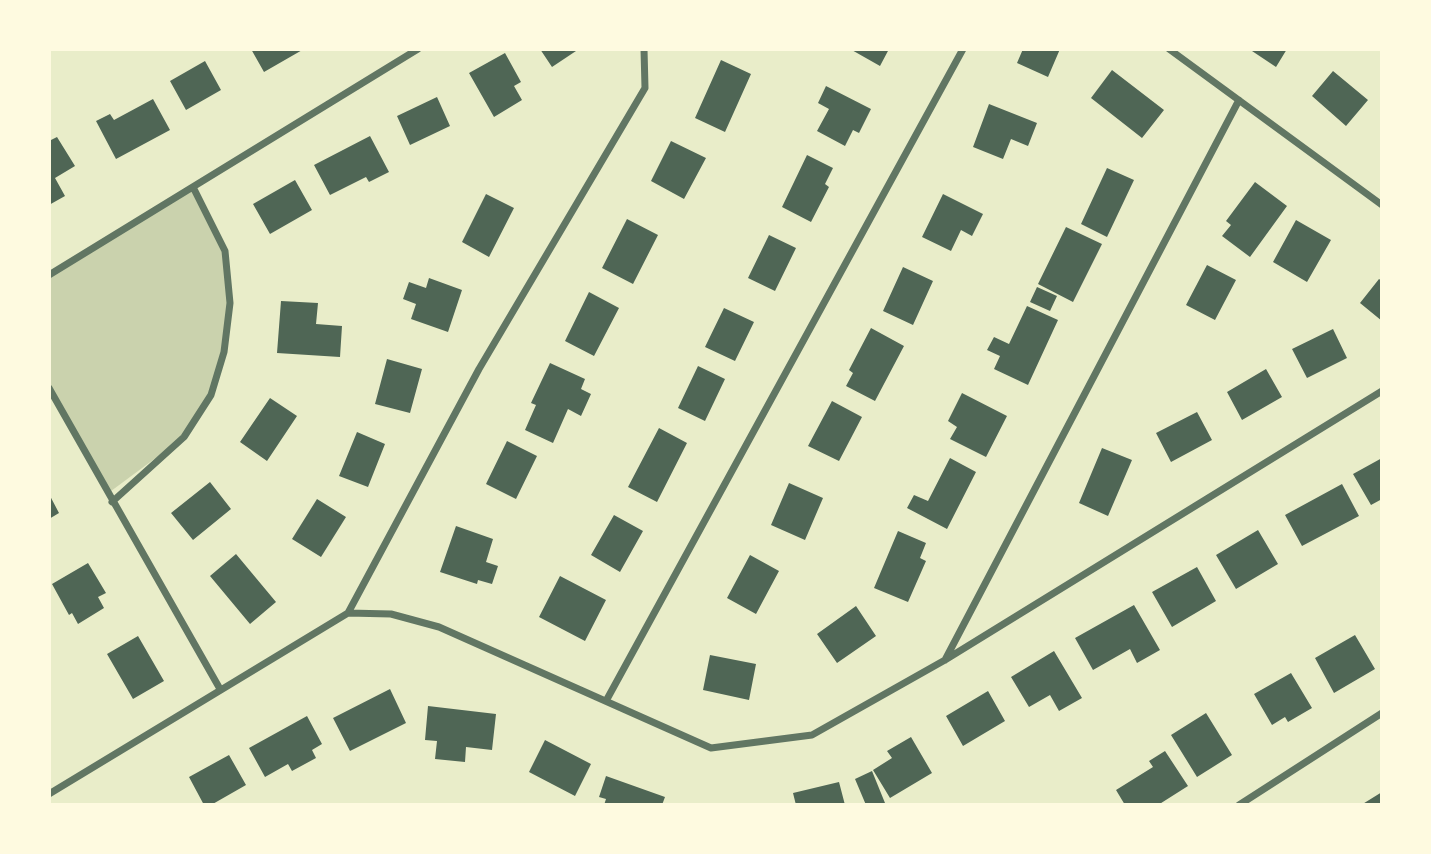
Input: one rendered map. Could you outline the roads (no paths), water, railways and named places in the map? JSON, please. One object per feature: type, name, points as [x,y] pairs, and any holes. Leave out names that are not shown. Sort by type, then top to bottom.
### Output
[{"type":"street","points":[[49,275],[418,49]]},
{"type":"street","points":[[49,794],[348,613],[479,369],[645,89],[644,49]]},
{"type":"street","points":[[606,701],[963,49]]},
{"type":"street","points":[[1169,49],[1382,205]]},
{"type":"street","points":[[945,660],[1239,100]]},
{"type":"street","points":[[111,502],[184,437],[211,395],[224,352],[230,303],[225,251],[193,187]]},
{"type":"street","points":[[49,388],[111,502],[220,689]]},
{"type":"street","points":[[348,613],[391,614],[439,627],[711,748],[812,734],[945,660],[1382,391]]},
{"type":"street","points":[[1240,805],[1382,713]]}]
